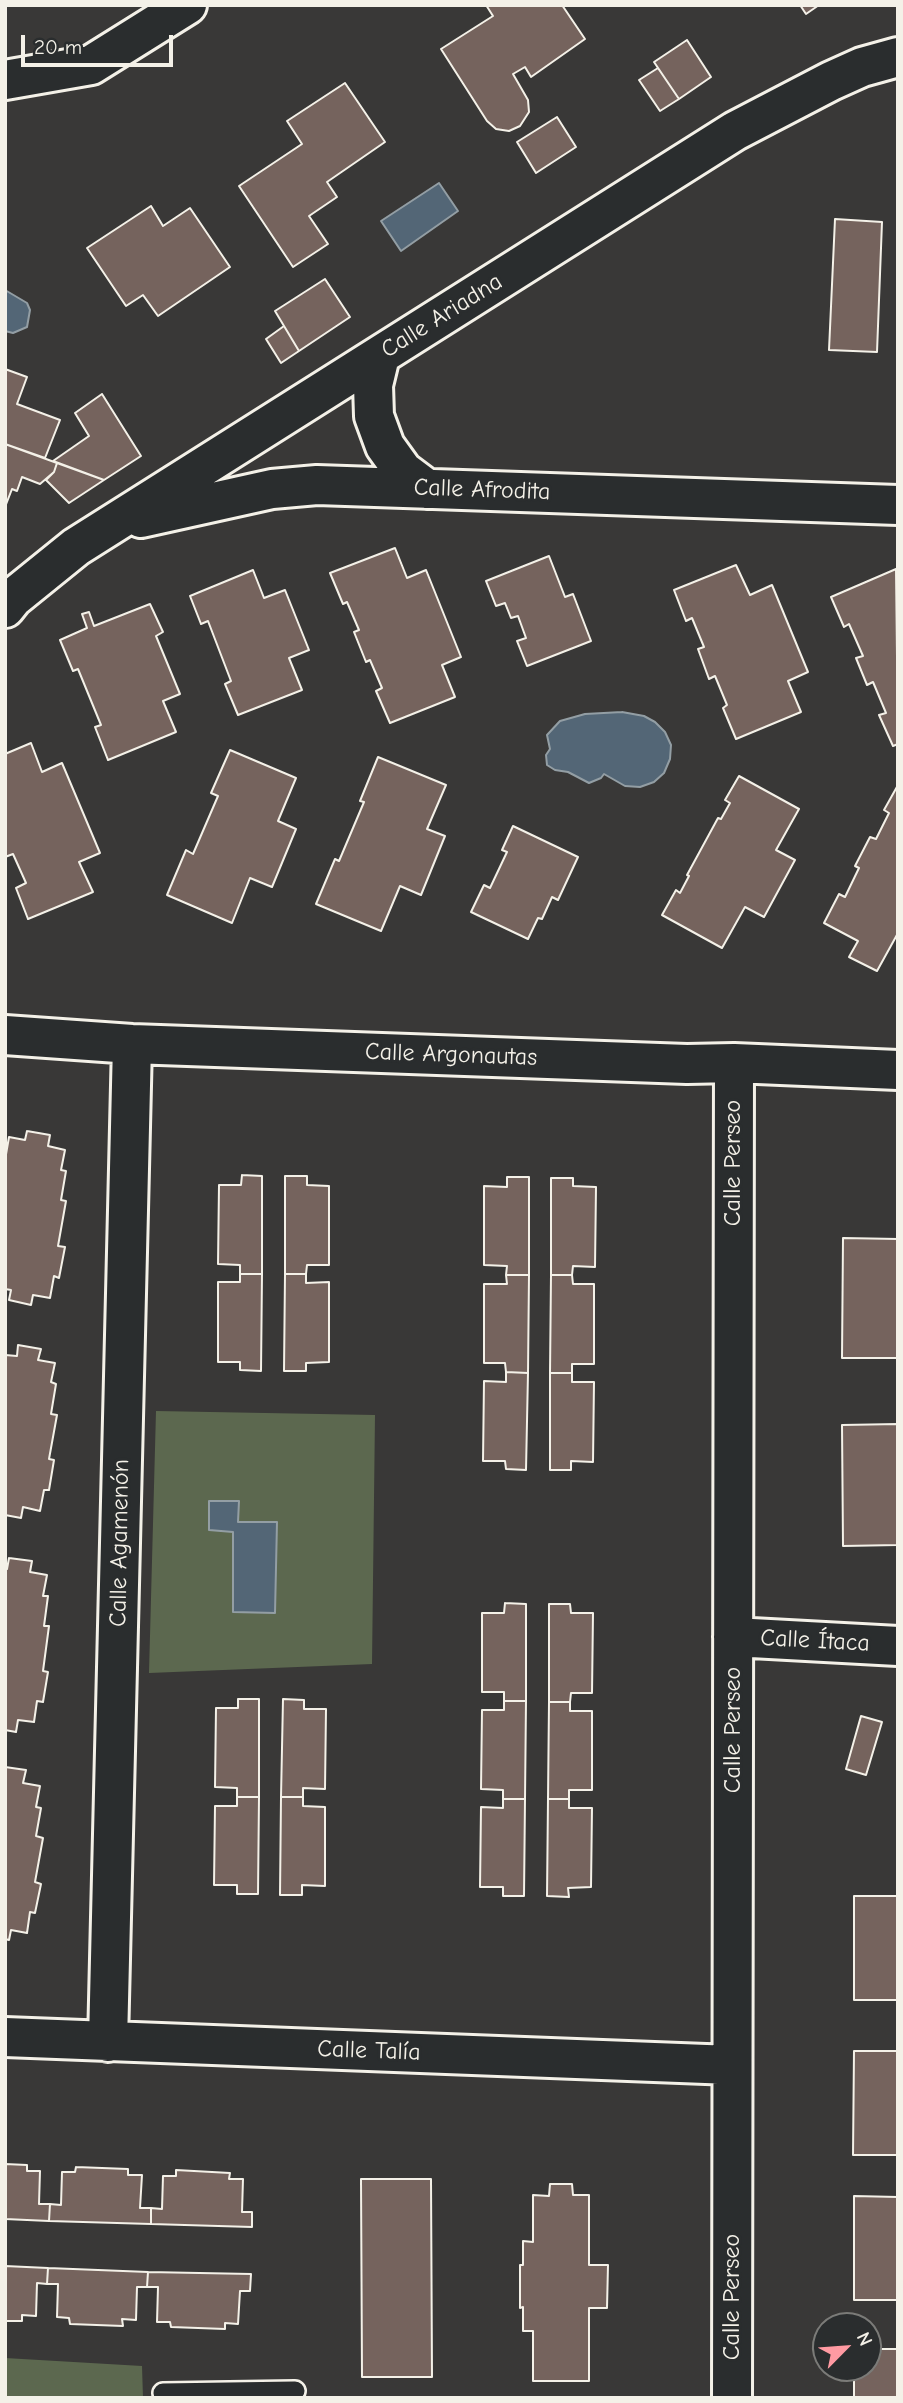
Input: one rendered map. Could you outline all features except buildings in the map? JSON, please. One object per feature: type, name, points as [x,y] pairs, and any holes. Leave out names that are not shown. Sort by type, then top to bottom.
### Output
[{"type":"street","points":[[5,80],[91,65],[187,5]]},
{"type":"street","name":"Calle Ariadna","points":[[5,608],[13,598],[76,547],[735,131],[831,81],[862,67],[898,57]]},
{"type":"street","points":[[380,356],[373,385],[374,416],[385,446],[404,471],[427,489]]},
{"type":"street","name":"Calle Afrodita","points":[[76,547],[140,518],[272,489],[317,485],[898,505]]},
{"type":"street","name":"Calle Argonautas","points":[[5,1035],[132,1044],[898,1070]]},
{"type":"street","name":"Calle Agamenón","points":[[107,2042],[132,1044]]},
{"type":"street","name":"Calle Perseo","points":[[732,2398],[734,1063]]},
{"type":"street","name":"Calle Ítaca","points":[[733,1637],[898,1646]]},
{"type":"street","name":"Calle Talía","points":[[5,2038],[732,2065]]},
{"type":"lane","points":[[163,2393],[295,2391]]},
{"type":"green space","points":[[156,1411],[375,1415],[372,1664],[149,1673]]},
{"type":"green space","points":[[5,2358],[142,2366],[143,2398],[5,2398]]},
{"type":"water","points":[[439,183],[458,211],[401,251],[381,221]]},
{"type":"water","points":[[5,290],[27,303],[30,310],[27,327],[13,333],[5,331]]},
{"type":"water","points":[[622,712],[644,716],[655,722],[665,732],[671,745],[670,759],[664,773],[654,782],[640,787],[625,786],[604,774],[589,783],[547,765],[546,755],[550,749],[547,735],[560,721],[585,714]]},
{"type":"water","points":[[209,1501],[239,1501],[238,1522],[277,1522],[275,1613],[233,1612],[233,1532],[209,1530]]}]
